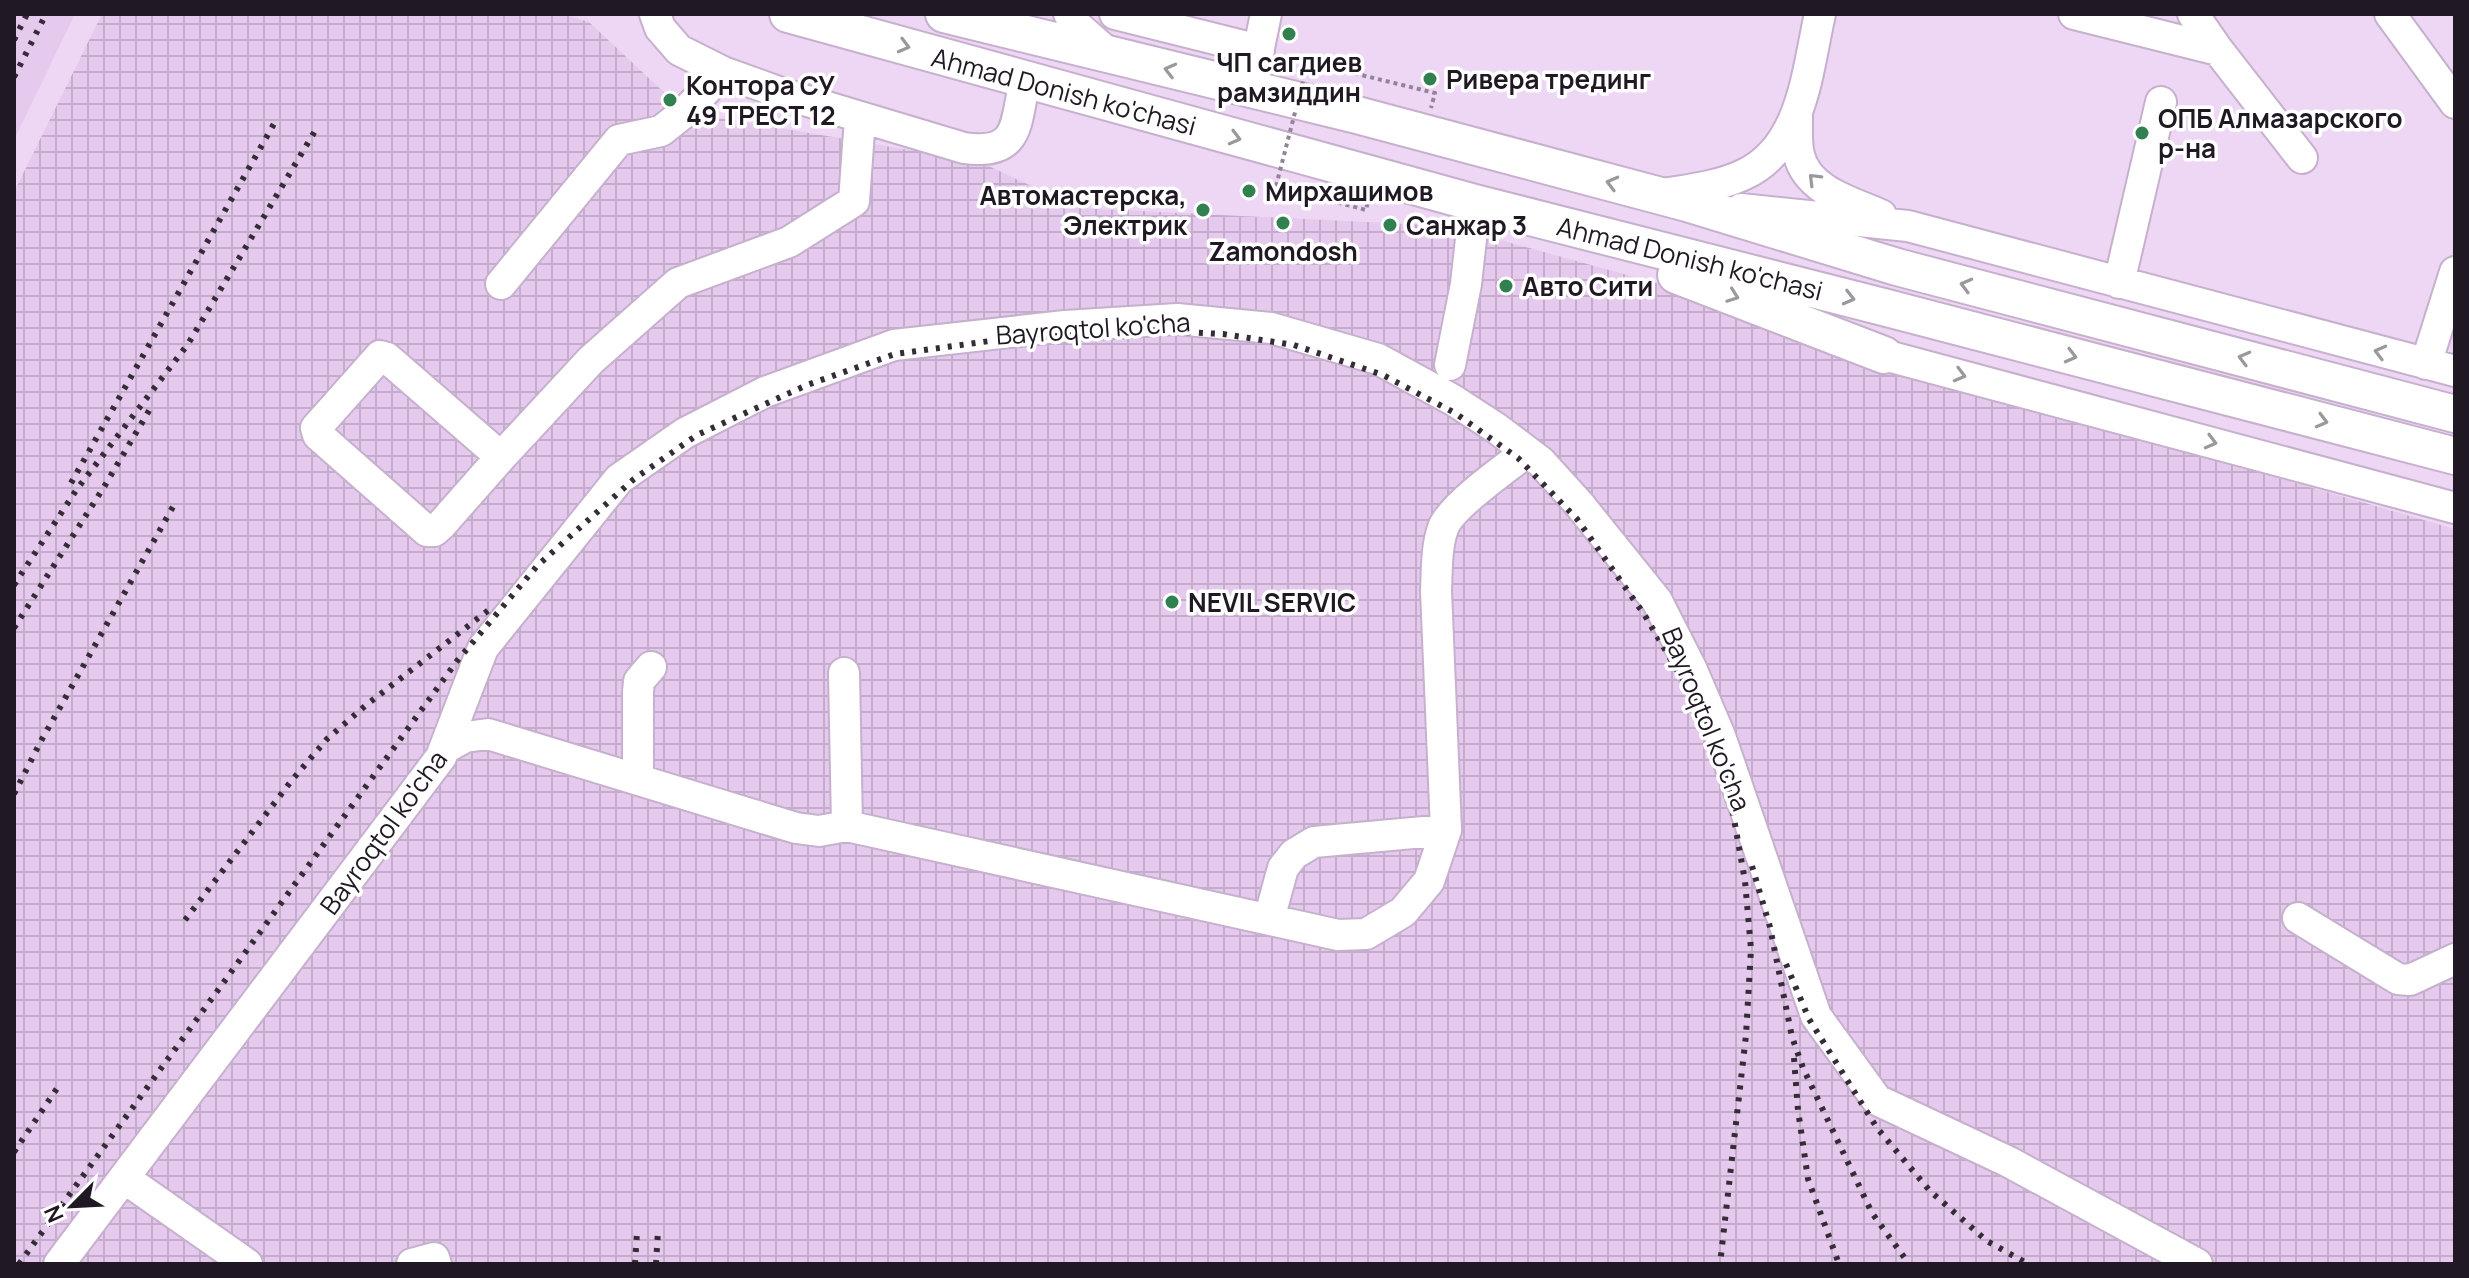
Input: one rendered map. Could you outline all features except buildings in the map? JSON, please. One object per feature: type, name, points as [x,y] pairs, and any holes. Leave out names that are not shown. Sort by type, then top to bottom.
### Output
[{"type":"main road","name":"Ahmad Donish ko'chasi","points":[[788,14],[1475,203],[2455,456]]},
{"type":"main road","name":"Ahmad Donish ko'chasi","points":[[971,16],[1110,55],[1672,199],[1897,267],[2455,414]]},
{"type":"main road","points":[[1475,203],[1724,292],[1884,355]]},
{"type":"street","points":[[655,14],[660,28],[679,50],[723,72],[953,146],[990,150],[1012,137],[1025,80]]},
{"type":"street","points":[[1069,14],[1076,25],[1110,55]]},
{"type":"street","points":[[1115,14],[1259,50]]},
{"type":"street","points":[[1250,89],[1266,14]]},
{"type":"street","points":[[1820,14],[1797,115],[1798,152],[1805,169],[1816,183],[1829,192],[1908,226]]},
{"type":"street","points":[[2074,14],[2218,50]]},
{"type":"street","points":[[2193,14],[2302,158]]},
{"type":"street","points":[[2390,14],[2455,103]]},
{"type":"street","points":[[501,284],[619,140],[661,131],[685,112],[723,72]]},
{"type":"street","points":[[2119,283],[2161,102]]},
{"type":"street","points":[[1672,199],[1744,175],[1763,164],[1777,151],[1797,115]]},
{"type":"street","points":[[501,457],[387,358],[380,356],[316,428],[318,435],[427,531],[434,531],[591,360],[678,283],[789,242],[854,201],[860,118]]},
{"type":"street","name":"Ahmad Donish ko'chasi","points":[[1672,199],[1908,226],[2440,368]]},
{"type":"street","points":[[1450,365],[1466,284],[1475,203]]},
{"type":"street","points":[[2440,368],[2455,272]]},
{"type":"street","name":"Bayroqtol ko'cha","points":[[59,1264],[432,769],[445,748],[483,648],[619,479],[685,433],[765,392],[894,345],[1065,326],[1177,319],[1271,328],[1378,359],[1453,400],[1541,462],[1657,601],[1691,668],[1720,736],[1816,1016],[1877,1100],[2009,1162],[2197,1264]]},
{"type":"street","points":[[1884,355],[2455,508]]},
{"type":"street","points":[[445,748],[465,737],[488,734],[796,828],[819,831],[847,826],[1338,935],[1366,934],[1403,912],[1429,881],[1446,830],[1436,591],[1437,557],[1443,527],[1451,513],[1527,452]]},
{"type":"street","points":[[638,780],[639,681],[651,667]]},
{"type":"street","points":[[844,673],[847,826]]},
{"type":"street","points":[[1269,919],[1283,868],[1294,854],[1314,842],[1446,830]]},
{"type":"street","points":[[2298,918],[2398,979],[2410,980],[2455,959]]},
{"type":"street","points":[[124,1178],[247,1264]]},
{"type":"street","points":[[412,1264],[434,1258],[436,1264]]},
{"type":"path","points":[[1366,210],[1276,186],[1308,62],[1435,93]]},
{"type":"shaded area","points":[[14,14],[75,14],[14,140]]},
{"type":"shaded area","points":[[102,14],[563,14],[589,22],[685,112],[980,162],[1079,208],[1449,226],[1711,298],[1803,341],[2455,529],[2455,1264],[14,1264],[14,192]]},
{"type":"railway","points":[[14,40],[27,14]]},
{"type":"railway","points":[[14,77],[46,14]]},
{"type":"railway","points":[[71,483],[275,122]]},
{"type":"railway","points":[[14,585],[77,489],[188,344],[315,131]]},
{"type":"railway","points":[[19,1264],[457,661],[537,566],[634,479],[697,435],[807,385],[895,354],[990,341],[1144,330],[1223,334],[1294,345],[1383,375],[1455,413],[1518,458],[1577,519],[1644,614],[1706,719],[1728,785],[1745,881],[1751,949],[1746,1035],[1720,1264]]},
{"type":"railway","points":[[14,628],[150,409]]},
{"type":"railway","points":[[14,794],[174,505]]},
{"type":"railway","points":[[185,920],[327,739],[490,609]]},
{"type":"railway","points":[[1752,866],[1770,927],[1792,1037],[1803,1068],[1872,1213],[1909,1264]]},
{"type":"railway","points":[[1786,964],[1809,1019],[1877,1128],[1930,1191],[1987,1241],[2028,1264]]},
{"type":"railway","points":[[1794,1058],[1808,1179],[1839,1264]]},
{"type":"railway","points":[[14,1152],[60,1084]]},
{"type":"railway","points":[[656,1264],[658,1231]]},
{"type":"railway","points":[[635,1264],[637,1232]]},
{"type":"place","name":"ЧП сагдиев рамзиддин","points":[[1289,34]]},
{"type":"place","name":"Ривера трединг","points":[[1430,79]]},
{"type":"place","name":"Контора СУ 49 ТРЕСТ 12","points":[[670,100]]},
{"type":"place","name":"ОПБ Алмазарского р-на","points":[[2142,133]]},
{"type":"place","name":"Мирхашимов","points":[[1249,191]]},
{"type":"place","name":"Автомастерска, Электрик","points":[[1203,210]]},
{"type":"place","name":"Zamondosh","points":[[1283,223]]},
{"type":"place","name":"Санжар 3","points":[[1390,225]]},
{"type":"place","name":"Авто Сити","points":[[1506,286]]},
{"type":"place","name":"NEVIL SERVIC","points":[[1172,602]]}]
